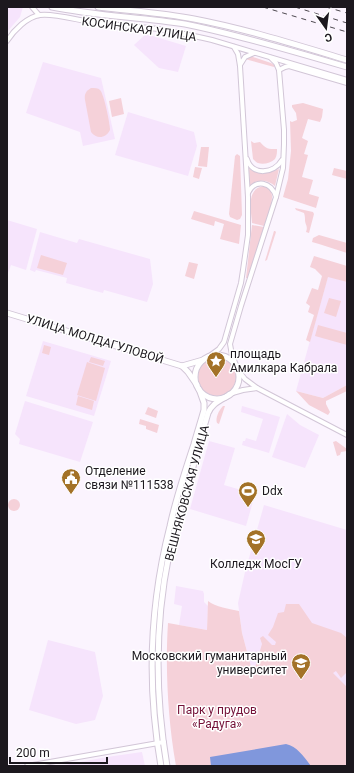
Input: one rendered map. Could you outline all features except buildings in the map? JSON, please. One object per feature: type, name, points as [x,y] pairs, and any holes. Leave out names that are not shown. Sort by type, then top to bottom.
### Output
[{"type":"main road","points":[[52,7],[168,22],[201,28],[282,48],[347,67]]},
{"type":"main road","points":[[98,7],[195,19],[282,41],[347,60]]},
{"type":"main road","name":"УЛИЦА МОЛДАГУЛОВОЙ","points":[[7,313],[182,366]]},
{"type":"main road","points":[[214,355],[221,355],[231,360],[236,367],[239,377],[238,382],[236,387],[228,395],[220,398],[205,395],[182,366],[206,358],[214,355]]},
{"type":"main road","points":[[198,387],[195,378],[196,372],[198,367],[206,358]]},
{"type":"main road","name":"ВЕШНЯКОВСКАЯ УЛИЦА","points":[[162,766],[161,743],[153,685],[154,621],[162,560],[170,536],[204,410],[204,404],[198,387]]},
{"type":"main road","name":"ВЕШНЯКОВСКАЯ УЛИЦА","points":[[177,510],[209,411],[214,404],[228,395]]},
{"type":"main road","name":"ВЕШНЯКОВСКАЯ УЛИЦА","points":[[161,743],[167,766]]},
{"type":"street","points":[[7,41],[22,24],[39,15],[32,7]]},
{"type":"street","name":"КОСИНСКАЯ УЛИЦА","points":[[39,15],[51,15],[92,22],[157,29],[212,40],[347,80]]},
{"type":"street","points":[[206,358],[224,342],[241,283],[248,235],[248,197],[240,66],[238,54],[233,46]]},
{"type":"street","points":[[240,66],[245,57],[254,53]]},
{"type":"street","points":[[271,57],[279,70],[284,130],[284,158],[276,197],[230,344],[232,355],[236,367],[246,379],[257,388],[347,435]]},
{"type":"street","points":[[279,70],[289,66],[347,83]]},
{"type":"street","points":[[245,151],[249,165],[257,170],[267,171],[272,169],[280,164],[284,158]]},
{"type":"street","points":[[248,197],[248,192],[251,188],[259,184],[264,184],[273,189],[276,197]]},
{"type":"street","points":[[228,395],[243,390],[257,388]]},
{"type":"street","points":[[27,766],[161,743]]},
{"type":"shaded area","points":[[7,7],[23,7],[20,17],[7,32]]},
{"type":"shaded area","points":[[146,34],[186,46],[178,72],[159,68],[134,45]]},
{"type":"shaded area","points":[[43,62],[101,78],[115,139],[83,146],[80,132],[26,113]]},
{"type":"shaded area","points":[[128,112],[194,132],[197,146],[188,176],[115,155]]},
{"type":"shaded area","points":[[7,220],[37,229],[26,270],[11,265],[7,276]]},
{"type":"shaded area","points":[[40,232],[77,243],[79,239],[150,259],[153,284],[147,302],[104,290],[103,293],[66,283],[67,278],[36,270],[35,272],[30,270]]},
{"type":"shaded area","points":[[328,276],[347,282],[347,385],[323,398],[296,391]]},
{"type":"shaded area","points":[[43,341],[111,361],[94,416],[26,396]]},
{"type":"shaded area","points":[[25,401],[93,422],[80,462],[19,444],[20,439],[15,434]]},
{"type":"shaded area","points":[[242,406],[280,417],[269,453],[242,445],[246,438],[256,441],[263,419],[241,412]]},
{"type":"shaded area","points":[[287,414],[300,425],[319,435],[305,468],[272,457]]},
{"type":"shaded area","points":[[209,441],[235,448],[224,485],[255,494],[246,526],[190,509]]},
{"type":"shaded area","name":"Московский гуманитарный университет","points":[[264,505],[347,530],[347,766],[267,727],[242,633],[238,603]]},
{"type":"shaded area","points":[[176,586],[203,591],[204,602],[208,606],[207,630],[179,625],[182,606],[174,604]]},
{"type":"shaded area","points":[[48,640],[95,652],[103,696],[95,720],[76,724],[29,710]]},
{"type":"shaded area","points":[[142,752],[145,766],[59,766],[107,757]]},
{"type":"green space","points":[[250,56],[271,63],[274,67],[245,59]]},
{"type":"green space","points":[[91,88],[97,88],[102,93],[108,116],[110,130],[106,135],[101,137],[93,135],[91,132],[85,96]]},
{"type":"green space","points":[[121,98],[124,114],[112,117],[109,101]]},
{"type":"green space","points":[[303,103],[323,109],[320,122],[308,119],[302,138],[308,141],[304,154],[308,155],[302,177],[313,180],[309,194],[319,197],[316,208],[283,197],[288,179],[291,151],[290,121],[292,122],[297,120],[296,113],[292,105]]},
{"type":"green space","points":[[251,141],[254,143],[260,142],[267,148],[277,149],[275,159],[271,162],[260,164],[253,159]]},
{"type":"green space","points":[[201,147],[209,147],[207,167],[198,166]]},
{"type":"green space","points":[[237,154],[240,156],[242,215],[240,219],[237,220],[230,217],[229,214],[235,156]]},
{"type":"green space","points":[[195,167],[202,168],[199,179],[193,177]]},
{"type":"green space","points":[[334,168],[347,171],[347,179],[332,175]]},
{"type":"green space","points":[[249,169],[264,173],[279,169],[275,186],[269,182],[260,181],[253,183],[250,186]]},
{"type":"green space","points":[[264,186],[272,193],[272,202],[264,226],[252,223],[251,200],[254,191]]},
{"type":"green space","points":[[295,208],[313,212],[314,214],[309,233],[306,232],[307,228],[304,213],[296,210]]},
{"type":"green space","points":[[194,211],[241,225],[239,244],[220,239],[224,224],[215,221],[214,226],[191,219]]},
{"type":"green space","points":[[252,225],[264,227],[248,278],[246,278]]},
{"type":"green space","points":[[274,231],[276,232],[267,260],[265,261]]},
{"type":"green space","points":[[319,235],[347,243],[347,253],[312,242],[313,238]]},
{"type":"green space","points":[[41,255],[67,263],[63,275],[37,268]]},
{"type":"green space","points":[[314,256],[347,266],[347,282],[328,277],[310,342],[306,340],[314,315],[308,312],[310,306],[306,303],[312,288],[318,290],[322,276],[315,269],[310,267]]},
{"type":"green space","points":[[189,262],[198,264],[194,279],[185,276]]},
{"type":"green space","points":[[329,298],[341,301],[336,317],[324,313]]},
{"type":"green space","points":[[318,325],[347,333],[347,345],[315,336]]},
{"type":"green space","points":[[44,345],[51,347],[49,355],[42,353]]},
{"type":"green space","points":[[91,357],[105,361],[103,366],[89,362]]},
{"type":"green space","points":[[217,358],[227,361],[233,367],[236,377],[233,387],[227,393],[217,396],[207,393],[201,387],[198,377],[201,367],[207,361]]},
{"type":"green space","points":[[87,362],[105,368],[96,401],[77,395]]},
{"type":"green space","points":[[347,385],[347,391],[326,401],[330,412],[328,415],[309,405],[296,391],[323,398]]},
{"type":"green space","points":[[78,396],[94,401],[92,410],[76,405]]},
{"type":"green space","points":[[223,406],[225,406],[219,424],[217,423],[217,416]]},
{"type":"green space","points":[[148,407],[158,411],[156,418],[145,414]]},
{"type":"green space","points":[[140,419],[159,425],[157,433],[146,429],[146,426],[139,424]]},
{"type":"green space","points":[[336,441],[347,449],[347,451],[341,452],[340,455],[337,456],[333,442]]},
{"type":"green space","points":[[12,499],[16,499],[20,505],[16,511],[12,511],[8,507],[8,503]]},
{"type":"green space","name":"Парк у прудов «Радуга»","points":[[208,601],[219,606],[239,611],[242,633],[253,674],[262,644],[260,638],[263,636],[272,645],[275,645],[276,642],[268,635],[273,627],[278,613],[284,612],[286,604],[299,604],[312,623],[341,633],[347,638],[347,672],[341,678],[336,671],[333,673],[347,687],[347,766],[176,766],[168,695],[168,623],[207,630]]},
{"type":"water","points":[[286,744],[294,747],[311,766],[211,766],[210,757]]},
{"type":"railway","points":[[263,7],[347,32]]},
{"type":"railway","points":[[295,7],[347,23]]},
{"type":"railway","points":[[326,7],[347,13]]},
{"type":"place","name":"площадь Амилкара Кабрала","points":[[216,378]]},
{"type":"place","name":"Отделение связи №111538","points":[[71,495]]},
{"type":"place","name":"Ddx","points":[[248,508]]},
{"type":"place","name":"Колледж МосГУ","points":[[256,556]]},
{"type":"place","name":"Московский гуманитарный университет","points":[[301,680]]}]
